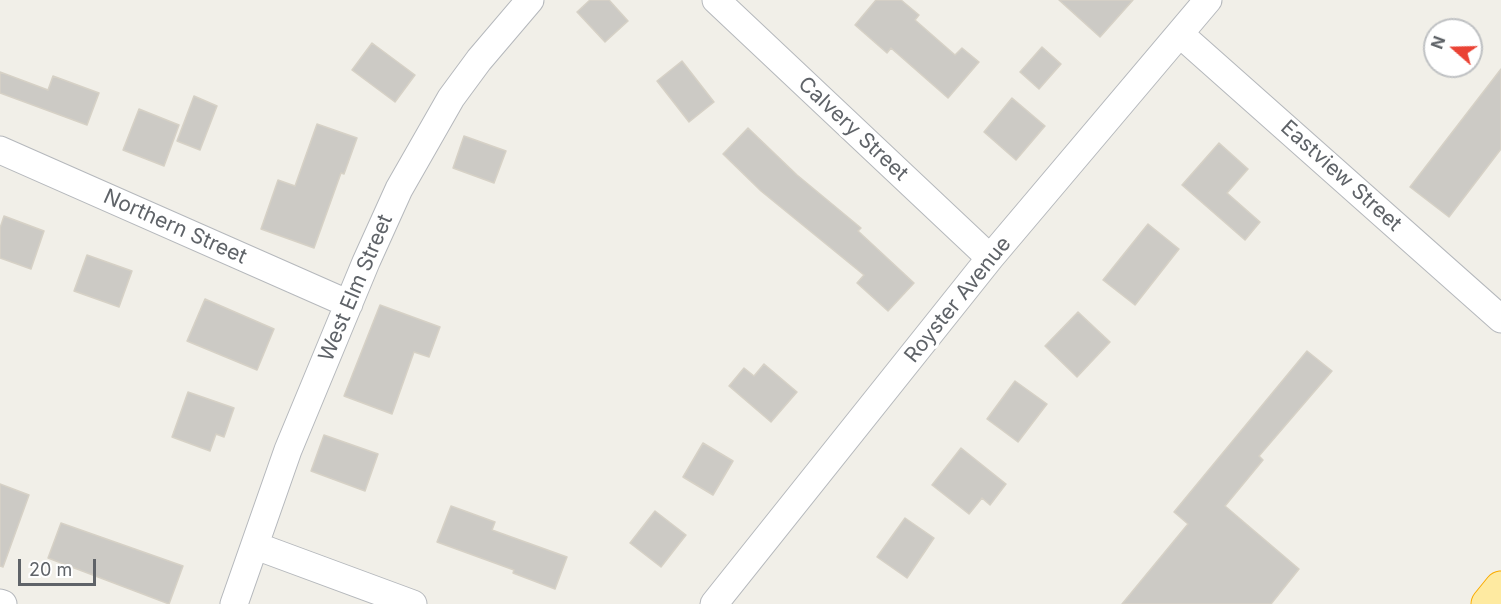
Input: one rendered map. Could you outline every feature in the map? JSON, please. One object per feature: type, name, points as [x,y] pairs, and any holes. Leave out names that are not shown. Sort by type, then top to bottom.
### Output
[{"type":"highway","points":[[1488,604],[1501,588]]},
{"type":"street","name":"West Elm Street","points":[[234,604],[288,450],[399,189],[432,128],[479,60],[530,0]]},
{"type":"street","name":"Calvery Street","points":[[716,0],[990,258]]},
{"type":"street","name":"Royster Avenue","points":[[714,604],[990,258],[1208,0]]},
{"type":"street","name":"Eastview Street","points":[[1180,34],[1501,320]]},
{"type":"street","name":"Northern Street","points":[[0,150],[349,304]]},
{"type":"street","points":[[256,546],[413,604]]},
{"type":"building","points":[[590,0],[609,0],[628,21],[605,42],[577,12]]},
{"type":"building","points":[[876,0],[901,0],[919,15],[915,20],[955,55],[962,48],[979,62],[948,98],[891,48],[887,53],[855,25]]},
{"type":"building","points":[[1059,0],[1133,0],[1100,37]]},
{"type":"building","points":[[372,43],[415,75],[395,102],[352,70]]},
{"type":"building","points":[[1042,47],[1061,64],[1039,89],[1020,72]]},
{"type":"building","points":[[682,61],[714,102],[689,122],[657,81]]},
{"type":"building","points":[[1501,69],[1501,149],[1449,217],[1410,187]]},
{"type":"building","points":[[0,72],[48,90],[53,76],[99,93],[87,125],[0,93]]},
{"type":"building","points":[[194,96],[217,106],[200,150],[177,141]]},
{"type":"building","points":[[1012,98],[1045,126],[1016,160],[984,132]]},
{"type":"building","points":[[139,109],[179,125],[164,166],[123,150]]},
{"type":"building","points":[[317,124],[357,138],[344,174],[341,173],[314,248],[261,229],[278,180],[295,186]]},
{"type":"building","points":[[748,128],[797,175],[861,228],[858,231],[914,283],[888,311],[857,283],[864,275],[761,191],[723,154]]},
{"type":"building","points":[[464,136],[506,151],[494,183],[453,168]]},
{"type":"building","points":[[1219,143],[1248,169],[1227,193],[1260,222],[1245,240],[1182,185]]},
{"type":"building","points":[[4,216],[44,231],[31,269],[0,258],[0,228]]},
{"type":"building","points":[[1148,224],[1179,249],[1135,305],[1103,280]]},
{"type":"building","points":[[87,255],[132,271],[119,307],[74,291]]},
{"type":"building","points":[[205,299],[274,329],[257,370],[187,341]]},
{"type":"building","points":[[380,305],[440,327],[429,357],[414,352],[392,414],[344,396]]},
{"type":"building","points":[[1078,312],[1110,342],[1077,377],[1045,346]]},
{"type":"building","points":[[1307,351],[1332,371],[1259,456],[1263,460],[1225,506],[1299,569],[1271,604],[1122,604],[1188,524],[1174,512]]},
{"type":"building","points":[[764,364],[797,392],[771,422],[729,386],[744,368],[754,376]]},
{"type":"building","points":[[1015,381],[1047,404],[1018,442],[987,419]]},
{"type":"building","points":[[188,392],[234,408],[224,437],[216,434],[210,451],[172,437]]},
{"type":"building","points":[[324,435],[378,454],[365,491],[311,471]]},
{"type":"building","points":[[703,443],[733,461],[713,495],[683,477]]},
{"type":"building","points":[[961,448],[1006,484],[990,505],[982,498],[969,514],[932,485]]},
{"type":"building","points":[[0,484],[29,495],[3,567],[0,566]]},
{"type":"building","points":[[451,506],[495,522],[492,530],[567,557],[555,589],[513,573],[514,570],[437,542]]},
{"type":"building","points":[[655,511],[686,535],[661,567],[630,543]]},
{"type":"building","points":[[905,518],[934,538],[907,578],[877,557]]},
{"type":"building","points":[[61,523],[183,566],[169,604],[48,558]]}]
